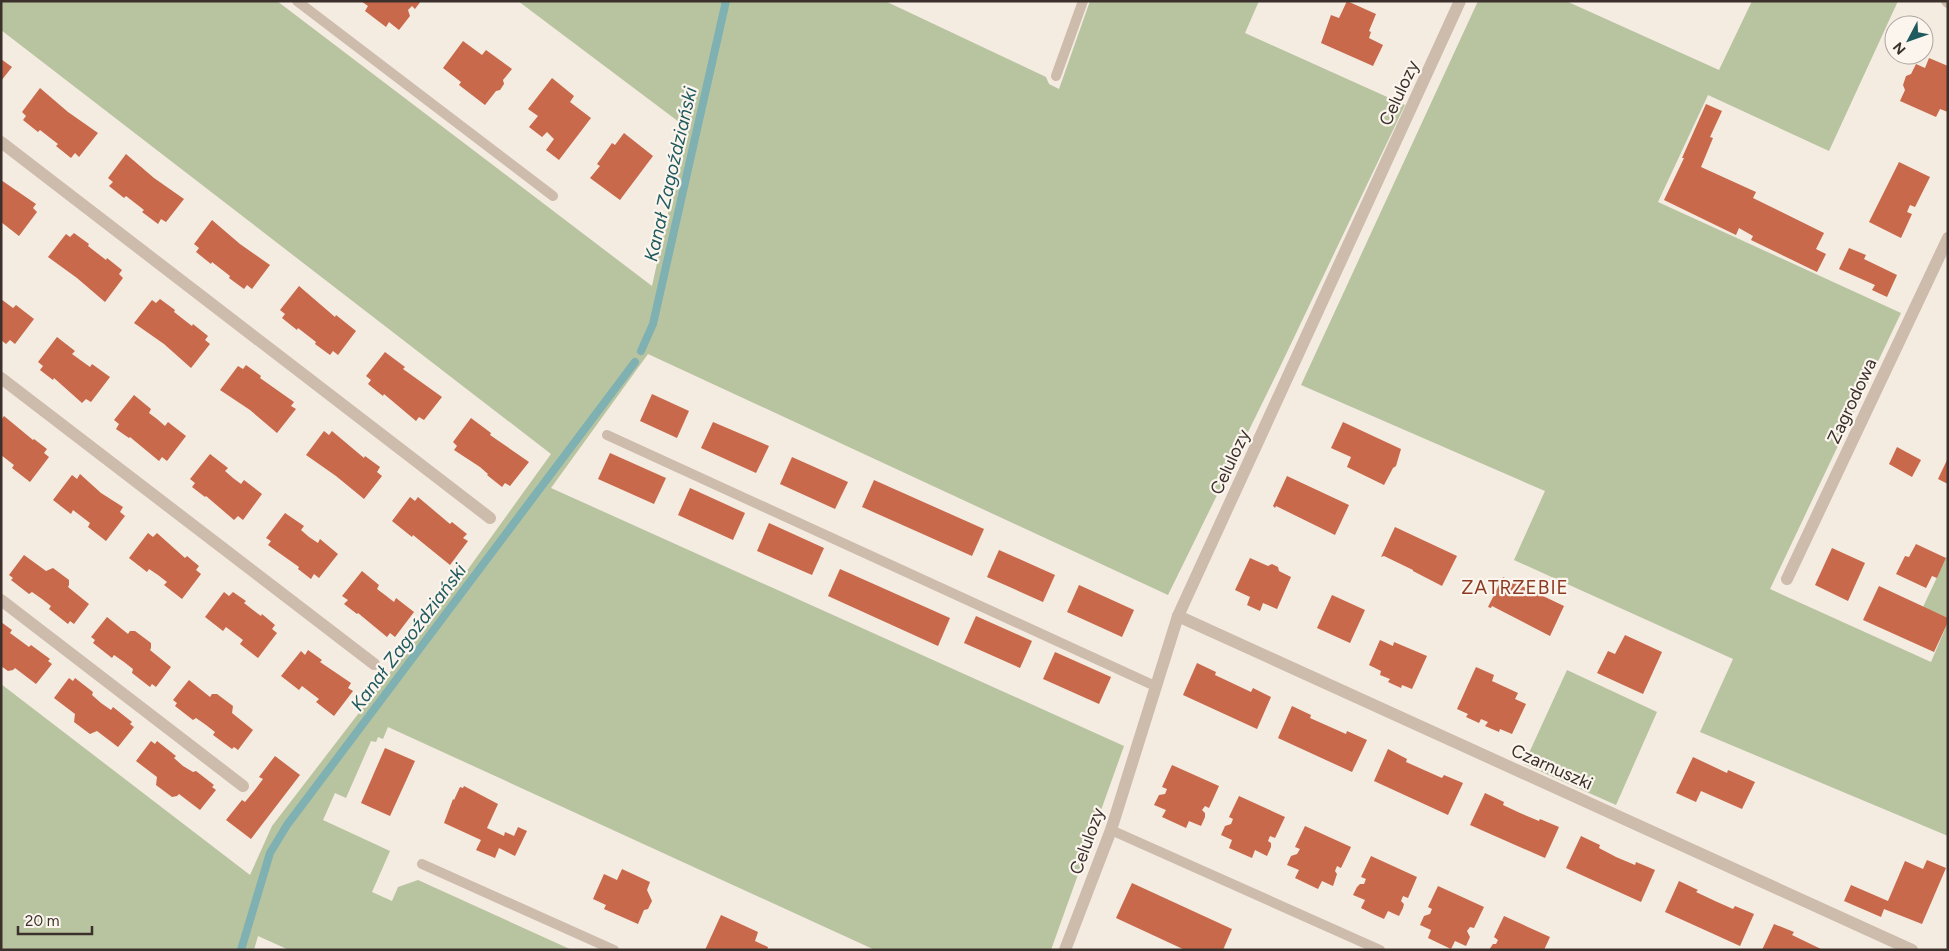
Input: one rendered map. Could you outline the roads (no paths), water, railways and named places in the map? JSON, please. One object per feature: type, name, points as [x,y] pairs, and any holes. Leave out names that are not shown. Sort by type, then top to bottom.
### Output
[{"type":"street","name":"Celulozy","points":[[1065,950],[1111,830],[1178,616],[1460,1]]},
{"type":"street","points":[[1,142],[490,518]]},
{"type":"street","name":"Zagrodowa","points":[[1787,580],[1948,238]]},
{"type":"street","points":[[1,378],[374,664]]},
{"type":"street","points":[[1,600],[243,786]]},
{"type":"street","name":"Czarnuszki","points":[[1178,616],[1898,947],[1912,950]]},
{"type":"lane","points":[[297,1],[553,196]]},
{"type":"lane","points":[[1056,76],[1083,1]]},
{"type":"lane","points":[[607,435],[1155,686]]},
{"type":"lane","points":[[1111,830],[1380,950]]},
{"type":"lane","points":[[422,864],[614,950]]},
{"type":"waterway","name":"Kanał Zagoździański","points":[[641,351],[653,324],[726,1]]},
{"type":"waterway","name":"Kanał Zagoździański","points":[[241,950],[270,853],[287,825],[635,362]]},
{"type":"district","name":"ZATRZEBIE","points":[[1515,587]]}]
